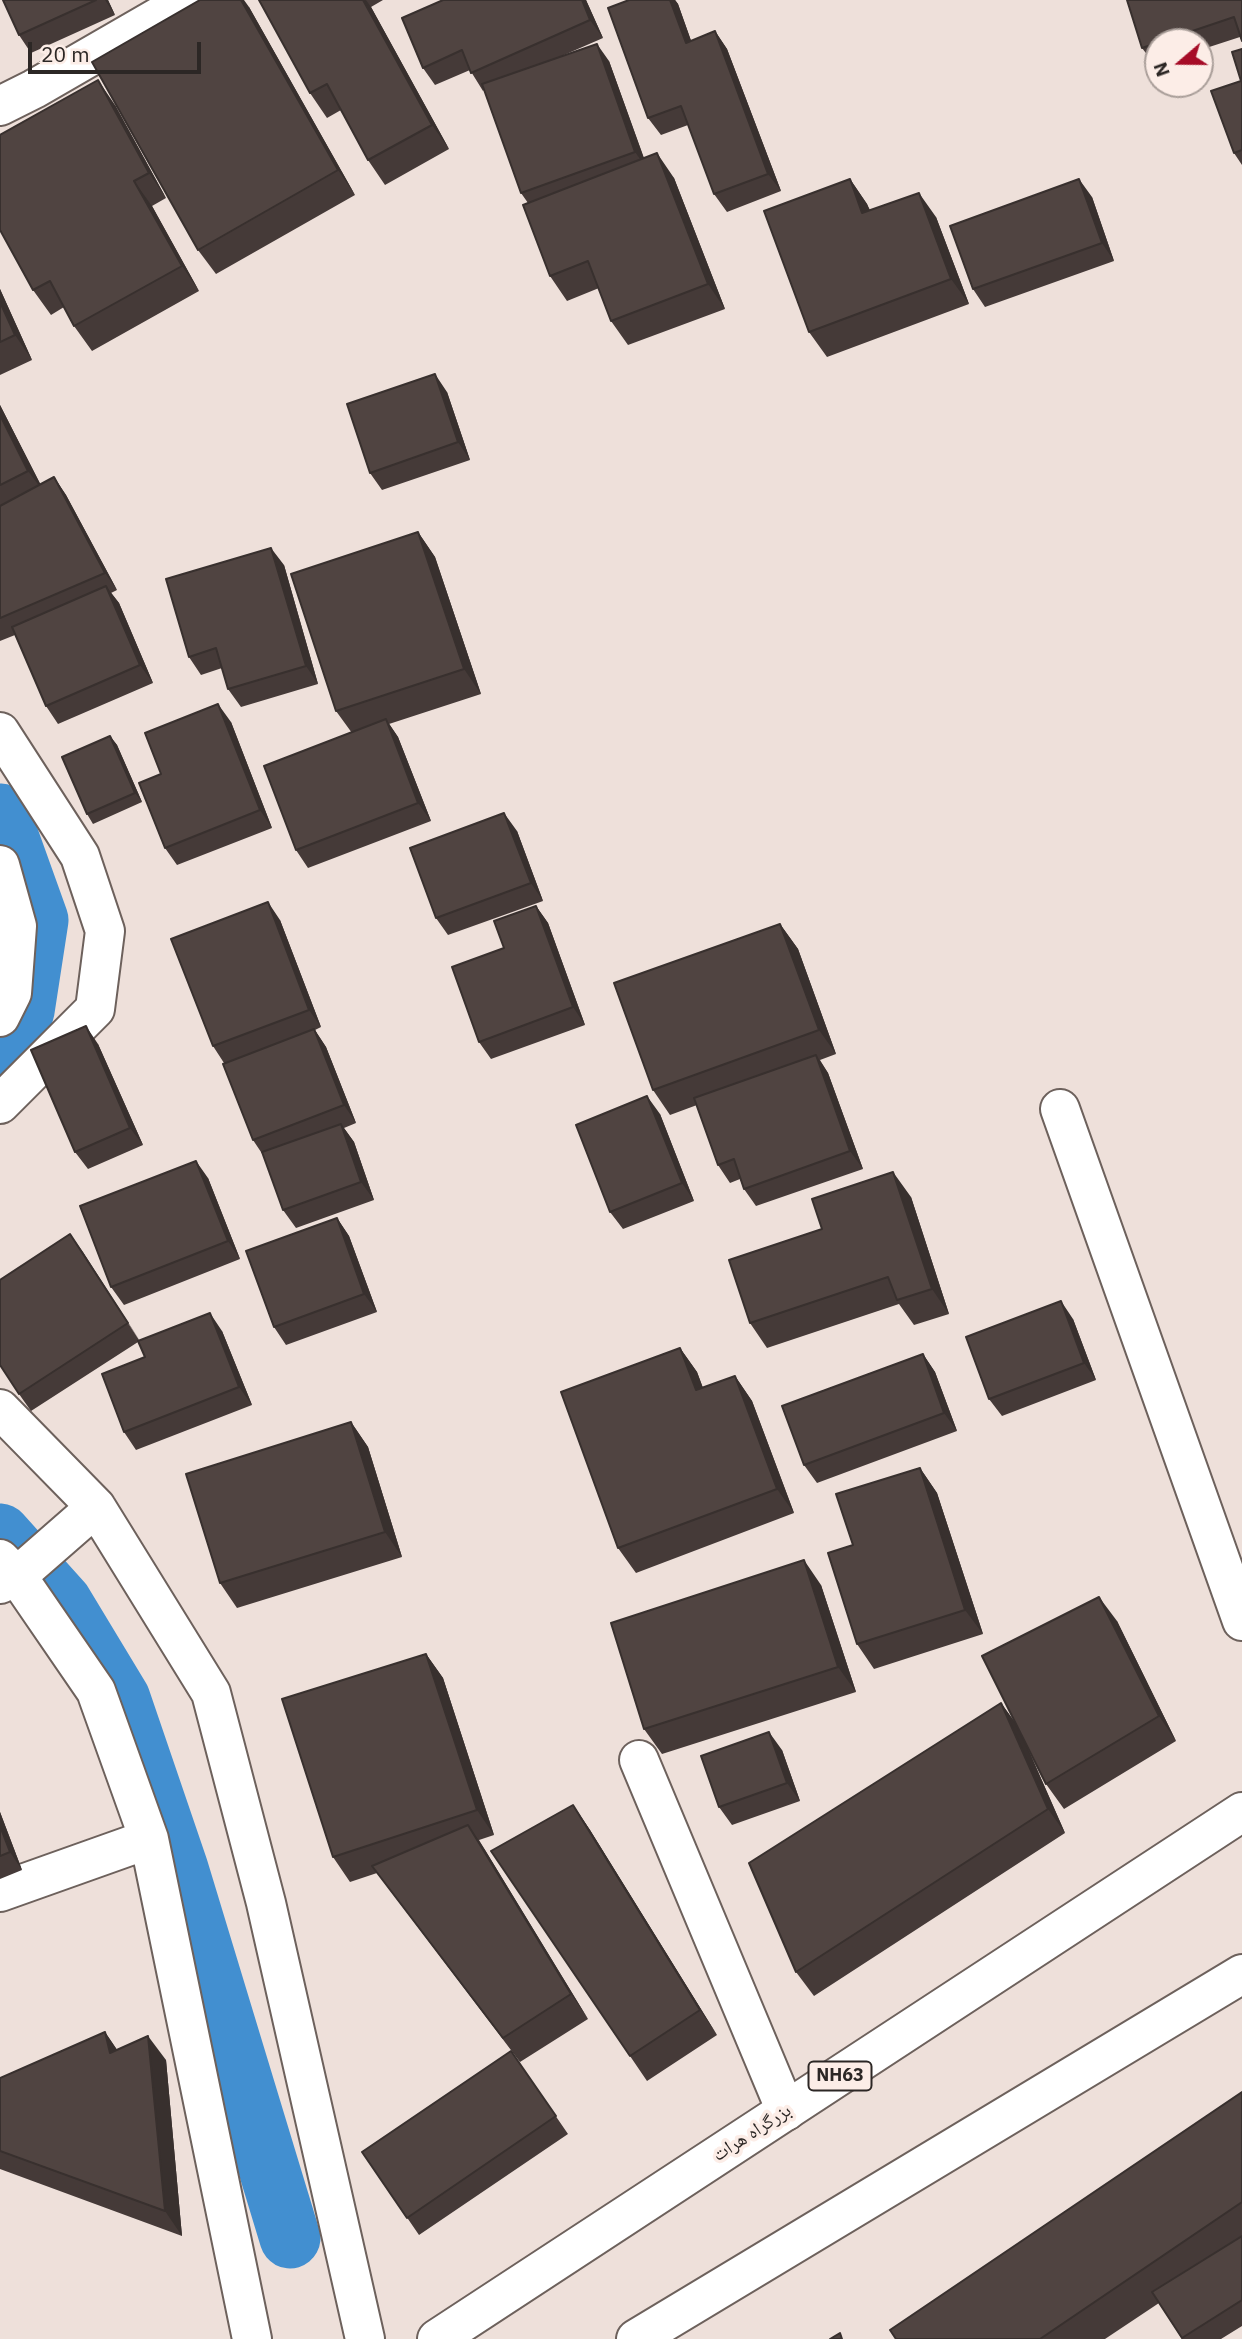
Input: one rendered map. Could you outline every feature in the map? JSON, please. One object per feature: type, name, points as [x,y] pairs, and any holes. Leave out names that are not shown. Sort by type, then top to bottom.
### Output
[{"type":"main road","points":[[0,106],[188,0]]},
{"type":"main road","points":[[0,732],[80,856],[105,931],[95,1009],[0,1104]]},
{"type":"main road","points":[[0,865],[17,926],[12,993],[0,1017]]},
{"type":"main road","points":[[1060,1109],[1242,1621]]},
{"type":"main road","points":[[0,1409],[96,1507],[211,1693],[266,1903],[365,2339]]},
{"type":"main road","points":[[96,1507],[6,1573],[96,1691],[149,1839],[252,2339]]},
{"type":"main road","points":[[639,1760],[786,2111]]},
{"type":"main road","name":"بزرگراه هرات","points":[[437,2339],[1242,1812]]},
{"type":"main road","points":[[0,1892],[149,1839]]},
{"type":"main road","points":[[636,2339],[1242,1975]]},
{"type":"building","points":[[3,0],[96,0],[19,35]]},
{"type":"building","points":[[200,0],[241,0],[338,170],[198,250],[92,62]]},
{"type":"building","points":[[259,0],[363,0],[432,125],[368,160],[327,84],[310,93]]},
{"type":"building","points":[[443,0],[582,0],[590,20],[471,73],[462,50],[423,68],[402,18]]},
{"type":"building","points":[[629,0],[670,0],[686,43],[715,31],[768,174],[714,194],[681,106],[648,118],[608,8]]},
{"type":"building","points":[[1127,0],[1242,0],[1242,41],[1234,17],[1201,28],[1144,28],[1142,48]]},
{"type":"building","points":[[597,44],[635,152],[521,193],[482,84]]},
{"type":"building","points":[[1242,49],[1242,150],[1234,153],[1214,98],[1214,90],[1241,81],[1232,52]]},
{"type":"building","points":[[98,80],[149,173],[134,181],[182,266],[74,326],[50,281],[33,290],[0,230],[0,135]]},
{"type":"building","points":[[657,153],[708,284],[611,321],[588,261],[550,276],[523,205]]},
{"type":"building","points":[[850,179],[862,213],[919,193],[951,279],[809,332],[764,211]]},
{"type":"building","points":[[1079,179],[1102,243],[973,289],[950,226]]},
{"type":"building","points":[[0,302],[15,335],[0,342]]},
{"type":"building","points":[[435,374],[458,442],[370,473],[347,404]]},
{"type":"building","points":[[0,415],[28,471],[0,485]]},
{"type":"building","points":[[54,477],[105,573],[0,618],[0,506]]},
{"type":"building","points":[[418,532],[464,669],[336,711],[291,574]]},
{"type":"building","points":[[271,548],[306,666],[228,689],[216,648],[189,657],[166,579]]},
{"type":"building","points":[[106,586],[140,665],[46,706],[12,627]]},
{"type":"building","points":[[218,704],[260,810],[165,848],[139,783],[161,774],[145,733]]},
{"type":"building","points":[[386,719],[418,803],[296,850],[264,766]]},
{"type":"building","points":[[110,736],[135,793],[87,814],[62,757]]},
{"type":"building","points":[[504,813],[531,883],[436,918],[410,848]]},
{"type":"building","points":[[268,902],[309,1010],[213,1046],[171,939]]},
{"type":"building","points":[[536,906],[573,1007],[479,1042],[452,967],[504,948],[494,921]]},
{"type":"building","points":[[780,924],[819,1030],[653,1090],[614,983]]},
{"type":"building","points":[[86,1026],[130,1128],[75,1152],[31,1050]]},
{"type":"building","points":[[314,1029],[344,1105],[253,1140],[223,1064]]},
{"type":"building","points":[[816,1055],[850,1151],[744,1189],[734,1159],[718,1165],[694,1098]]},
{"type":"building","points":[[647,1096],[682,1183],[610,1212],[576,1125]]},
{"type":"building","points":[[341,1124],[361,1182],[283,1210],[262,1152]]},
{"type":"building","points":[[196,1161],[228,1241],[111,1287],[80,1206]]},
{"type":"building","points":[[893,1172],[932,1289],[897,1300],[888,1277],[750,1323],[729,1260],[822,1229],[812,1199]]},
{"type":"building","points":[[337,1218],[364,1294],[274,1327],[246,1251]]},
{"type":"building","points":[[70,1234],[128,1323],[19,1394],[0,1365],[0,1280]]},
{"type":"building","points":[[1061,1301],[1084,1363],[989,1399],[966,1337]]},
{"type":"building","points":[[210,1313],[239,1387],[124,1432],[102,1374],[145,1357],[138,1341]]},
{"type":"building","points":[[680,1348],[696,1390],[735,1376],[777,1489],[618,1548],[561,1392]]},
{"type":"building","points":[[923,1354],[944,1413],[804,1465],[782,1406]]},
{"type":"building","points":[[351,1422],[385,1532],[220,1583],[186,1474]]},
{"type":"building","points":[[920,1468],[965,1610],[857,1644],[828,1553],[853,1545],[836,1494]]},
{"type":"building","points":[[804,1560],[838,1667],[644,1729],[611,1623]]},
{"type":"building","points":[[1099,1597],[1159,1716],[1046,1784],[982,1656]]},
{"type":"building","points":[[426,1654],[477,1810],[333,1857],[282,1699]]},
{"type":"building","points":[[1001,1703],[1048,1809],[796,1972],[749,1863]]},
{"type":"building","points":[[769,1732],[787,1783],[719,1807],[701,1756]]},
{"type":"building","points":[[573,1805],[700,2010],[630,2056],[491,1851]]},
{"type":"building","points":[[468,1825],[571,1994],[503,2038],[372,1866]]},
{"type":"building","points":[[0,1826],[10,1852],[0,1856]]},
{"type":"building","points":[[105,2032],[110,2053],[148,2036],[165,2211],[0,2151],[0,2078]]},
{"type":"building","points":[[511,2051],[556,2116],[407,2218],[362,2152]]},
{"type":"building","points":[[1242,2092],[1242,2202],[1040,2339],[896,2339],[890,2330]]},
{"type":"building","points":[[1242,2236],[1242,2300],[1182,2338],[1152,2292]]},
{"type":"building","points":[[840,2333],[842,2339],[830,2339]]},
{"type":"waterway","points":[[0,814],[38,920],[24,1011],[0,1046]]},
{"type":"waterway","points":[[0,1534],[62,1603],[120,1699],[178,1869],[290,2238]]}]
